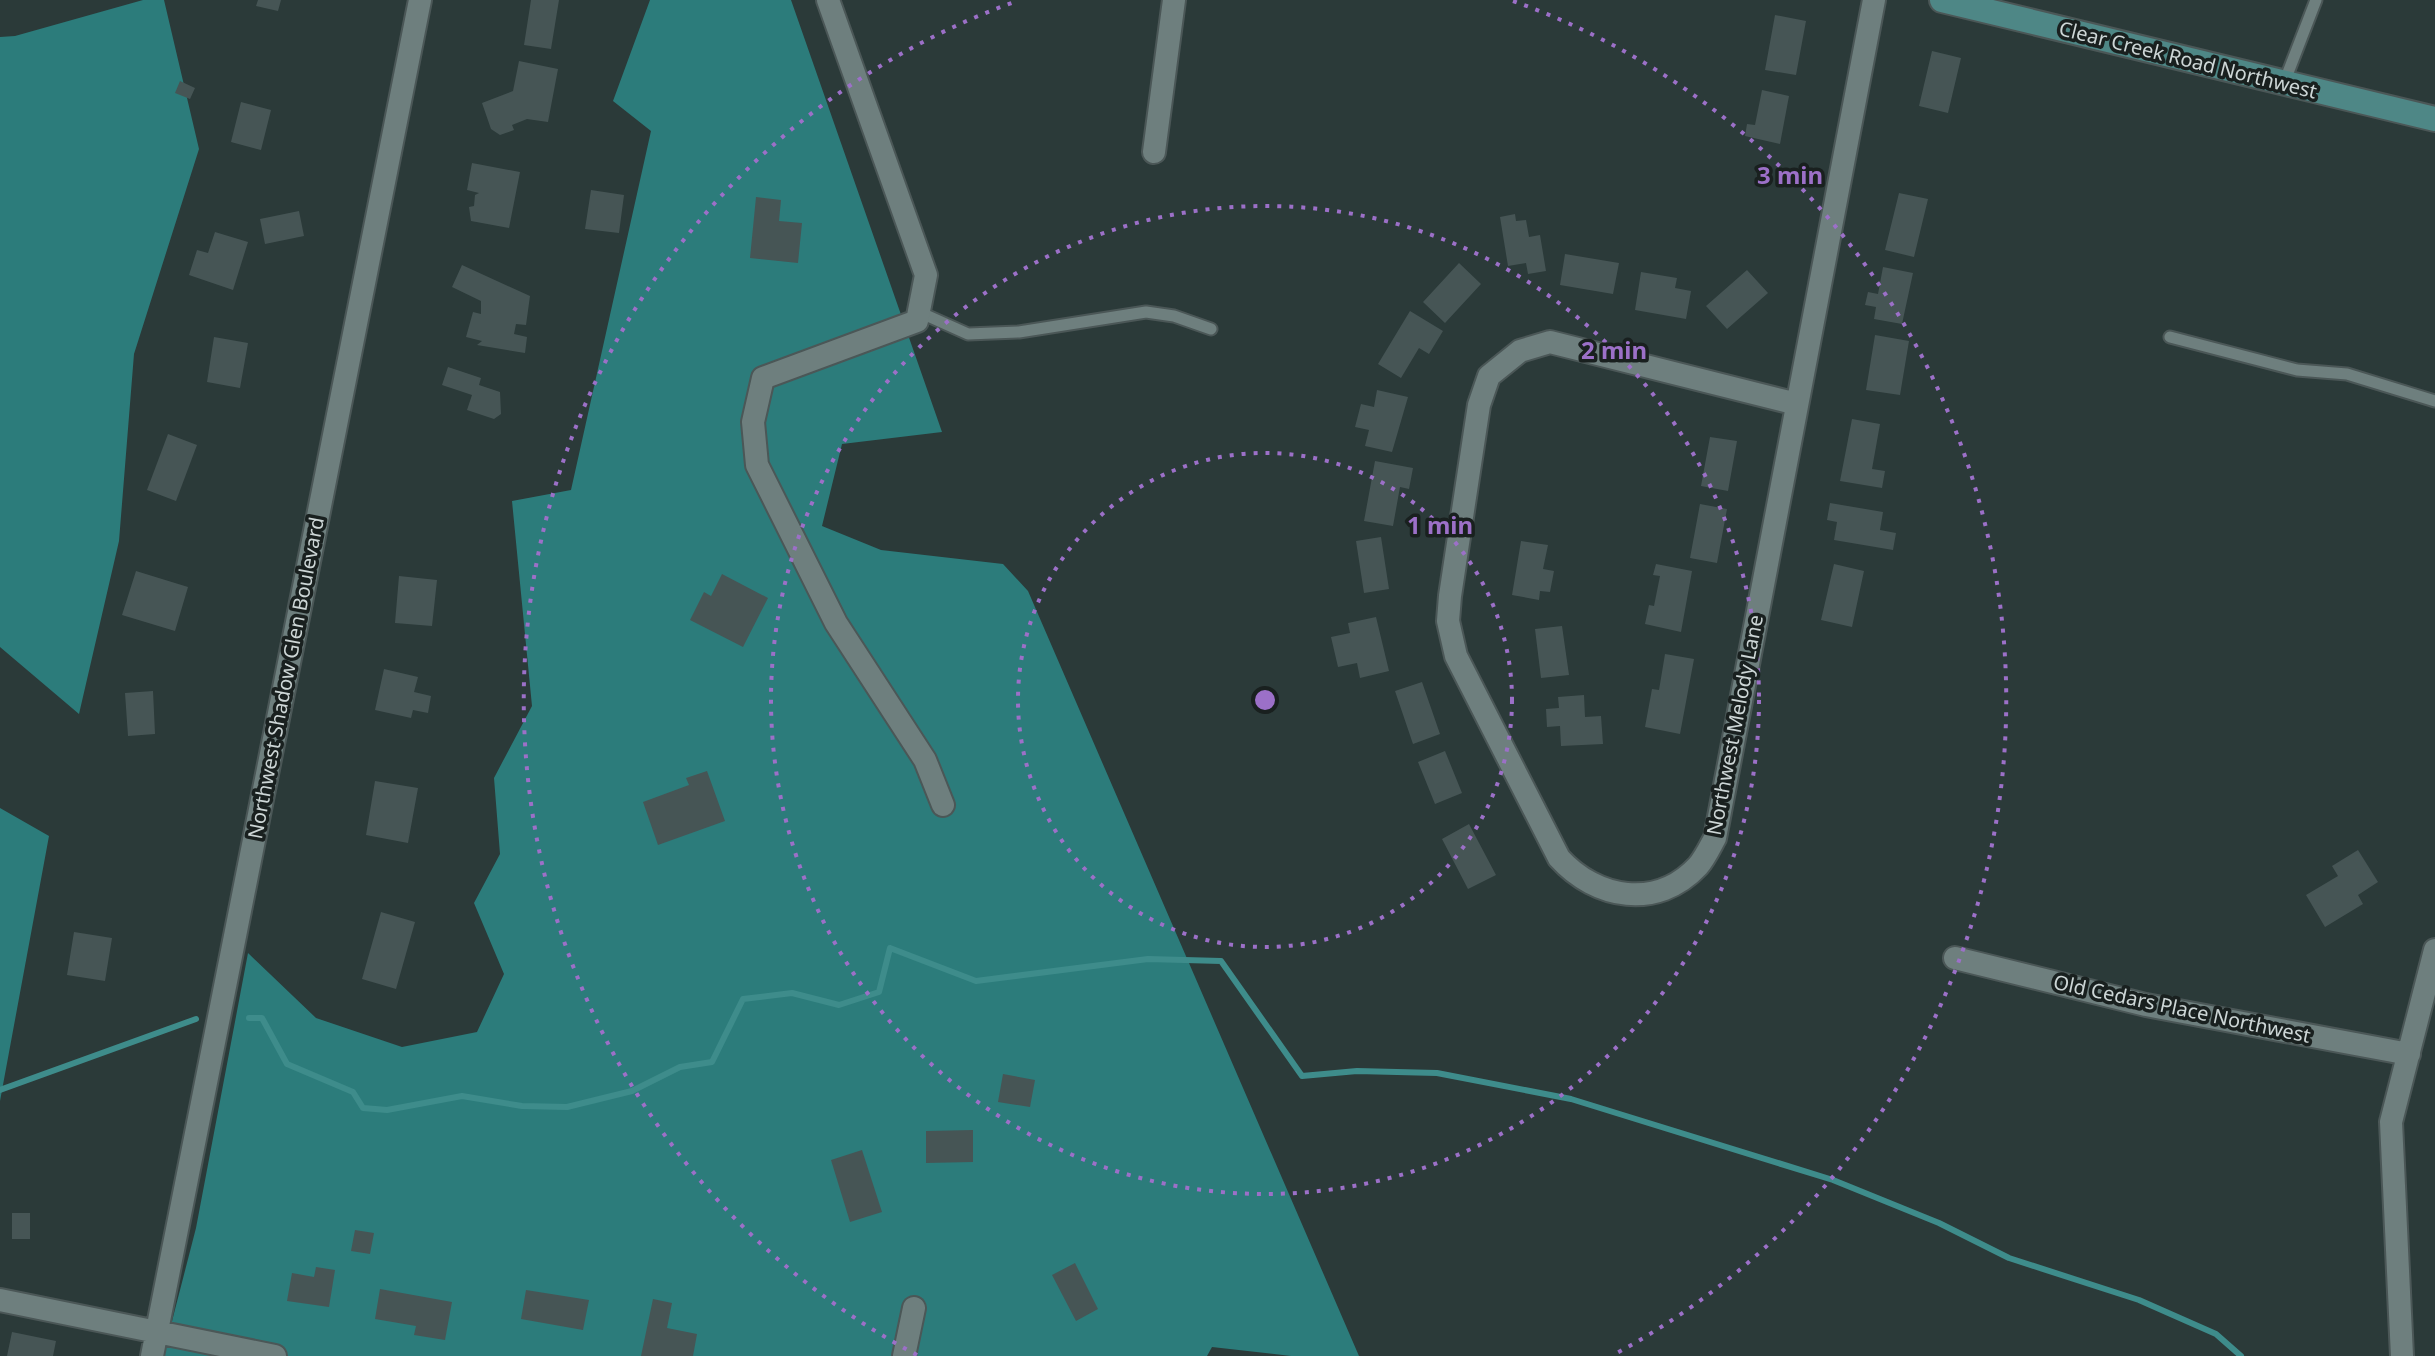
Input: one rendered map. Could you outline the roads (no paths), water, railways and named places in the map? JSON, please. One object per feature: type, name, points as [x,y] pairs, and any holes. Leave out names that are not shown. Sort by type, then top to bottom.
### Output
[{"type":"main road","name":"Clear Creek Road Northwest","points":[[1942,0],[2435,119]]},
{"type":"street","name":"Northwest Shadow Glen Boulevard","points":[[152,1356],[420,0]]},
{"type":"street","points":[[828,0],[926,275],[917,321],[763,378],[753,422],[757,465],[836,623],[925,760],[943,805]]},
{"type":"street","points":[[1154,152],[1174,0]]},
{"type":"street","name":"Northwest Melody Lane","points":[[1797,404],[1550,342],[1520,351],[1489,376],[1473,433],[1448,621],[1456,656],[1559,858],[1573,874],[1594,887],[1646,895],[1669,887],[1699,865],[1715,838],[1874,0]]},
{"type":"street","points":[[2402,1356],[2391,1122],[2435,950]]},
{"type":"street","name":"Old Cedars Place Northwest","points":[[1955,958],[2146,1005],[2409,1054]]},
{"type":"street","points":[[0,1300],[275,1356]]},
{"type":"street","points":[[904,1356],[914,1308]]},
{"type":"lane","points":[[2283,83],[2316,0]]},
{"type":"lane","points":[[919,312],[968,334],[1019,332],[1146,312],[1174,316],[1211,329]]},
{"type":"lane","points":[[2170,337],[2297,370],[2347,374],[2435,401]]},
{"type":"waterway","points":[[249,1018],[262,1018],[287,1064],[353,1092],[363,1108],[387,1110],[462,1096],[522,1106],[567,1107],[632,1091],[680,1067],[712,1062],[743,999],[792,993],[839,1005],[879,992],[890,948],[976,981],[1148,959],[1221,961],[1302,1076],[1357,1071],[1437,1073],[1571,1099],[1833,1180],[1939,1223],[2009,1258],[2139,1300],[2216,1334],[2241,1356]]},
{"type":"waterway","points":[[0,1090],[196,1019]]}]
